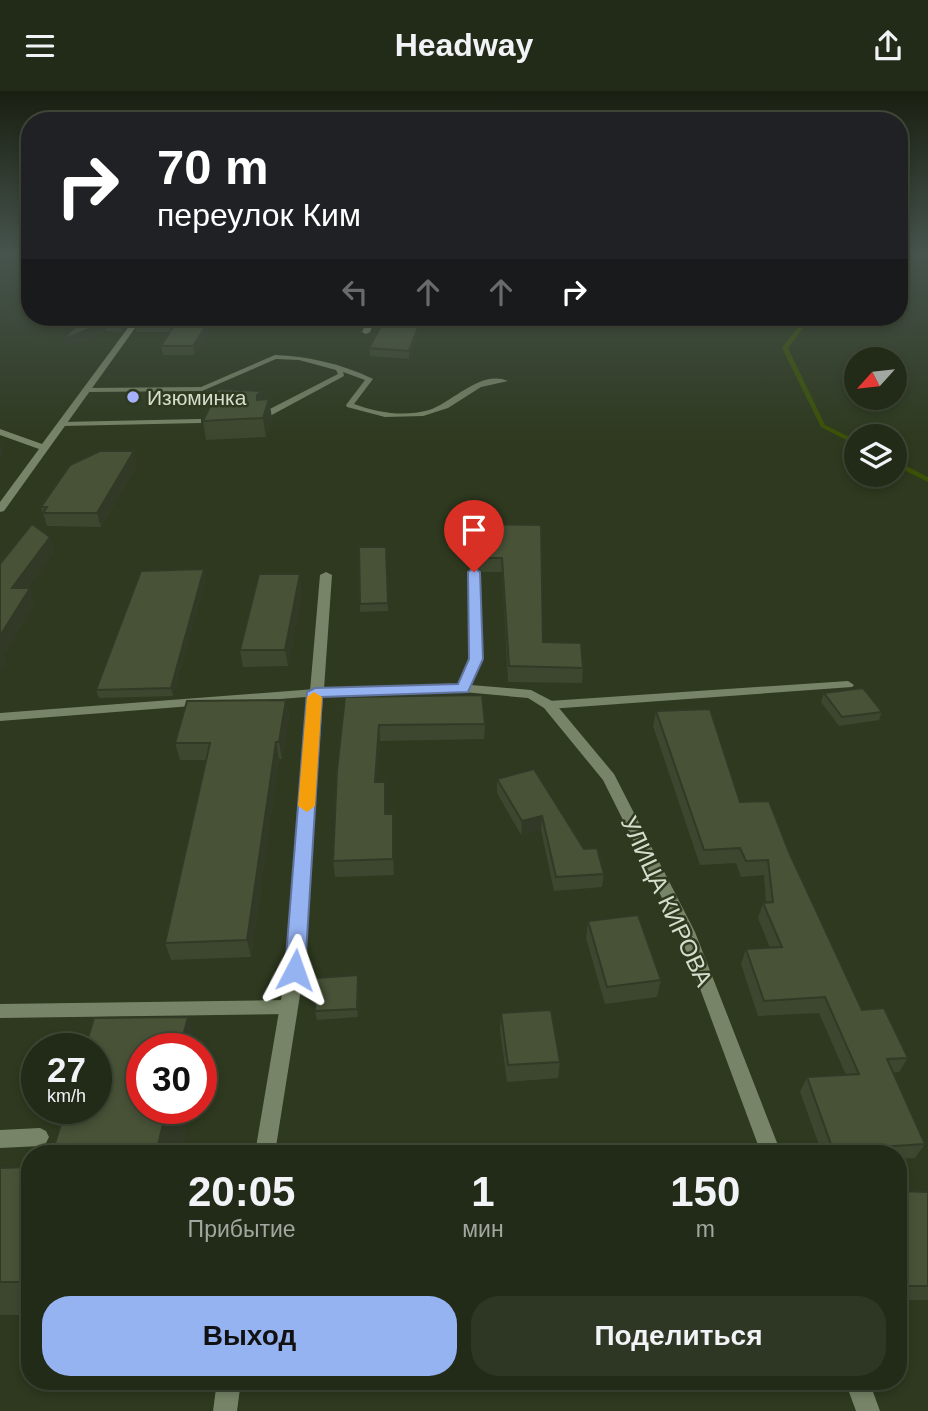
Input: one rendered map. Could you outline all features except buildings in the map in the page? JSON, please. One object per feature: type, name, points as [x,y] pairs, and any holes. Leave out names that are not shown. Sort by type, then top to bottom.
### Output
[{"type":"street","points":[[0,509],[132,326]]},
{"type":"street","points":[[366,332],[368,326]]},
{"type":"street","points":[[0,432],[44,448]]},
{"type":"street","points":[[463,688],[476,659],[474,572]]},
{"type":"street","points":[[266,1145],[295,970],[326,575]]},
{"type":"street","points":[[315,692],[463,688],[531,694],[548,705]]},
{"type":"street","name":"УЛИЦА КИРОВА","points":[[548,705],[609,778],[687,932],[768,1145]]},
{"type":"street","points":[[225,1411],[228,1390]]},
{"type":"street","points":[[860,1390],[868,1411]]},
{"type":"lane","points":[[86,390],[202,389],[275,357],[299,358],[351,371],[369,379],[350,405],[369,414],[399,417],[443,407],[485,381],[504,381]]},
{"type":"lane","points":[[265,415],[342,375],[338,369]]},
{"type":"lane","points":[[62,424],[198,421]]},
{"type":"lane","points":[[548,705],[848,685]]},
{"type":"lane","points":[[0,717],[315,692]]},
{"type":"lane","points":[[0,1011],[289,1007]]},
{"type":"lane","points":[[0,1139],[40,1137]]},
{"type":"waterway","points":[[802,326],[785,348],[823,426],[844,437]]},
{"type":"waterway","points":[[907,469],[928,480]]},
{"type":"slow traffic","points":[[307,806],[314,697]]},
{"type":"place","name":"Изюминка","points":[[133,397]]},
{"type":"route","points":[[295,970],[315,692],[463,688],[476,659],[474,572]]}]
